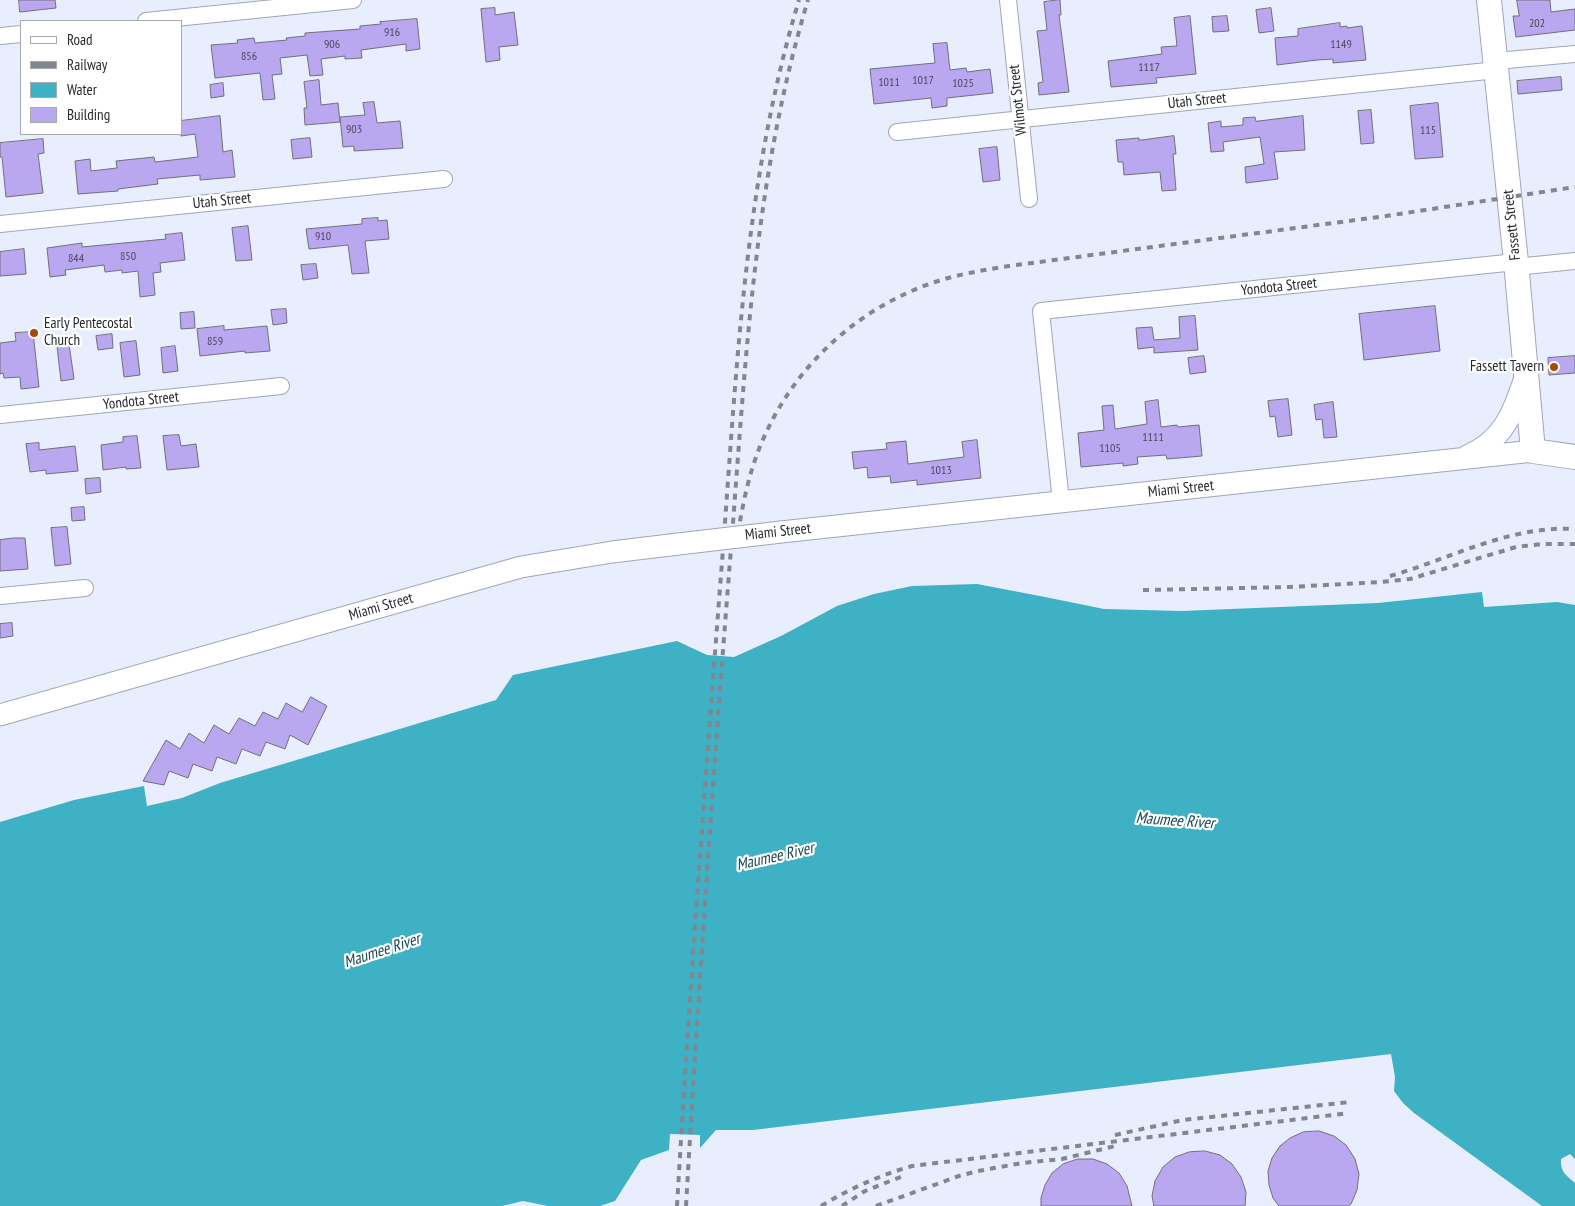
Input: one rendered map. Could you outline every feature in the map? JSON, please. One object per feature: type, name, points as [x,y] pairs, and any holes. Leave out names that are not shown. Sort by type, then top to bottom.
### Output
[{"type":"main road","name":"Fassett Street","points":[[1489,0],[1497,65],[1533,451]]},
{"type":"main road","name":"Miami Street","points":[[1533,451],[1575,457]]},
{"type":"street","points":[[156,20],[353,0]]},
{"type":"street","name":"Wilmot Street","points":[[1008,0],[1029,199]]},
{"type":"street","points":[[0,36],[20,34]]},
{"type":"street","name":"Utah Street","points":[[897,132],[1497,65],[1575,54]]},
{"type":"street","name":"Utah Street","points":[[0,224],[444,179]]},
{"type":"street","name":"Yondota Street","points":[[1061,502],[1041,311],[1516,265],[1575,261]]},
{"type":"street","points":[[1460,459],[1478,451],[1507,424],[1518,401],[1526,374]]},
{"type":"street","name":"Yondota Street","points":[[0,415],[281,386]]},
{"type":"street","name":"Miami Street","points":[[0,715],[521,567],[612,552],[781,532],[1533,451]]},
{"type":"street","points":[[0,596],[86,588]]},
{"type":"water","name":"Maumee River","points":[[977,584],[1104,609],[1182,611],[1378,603],[1482,592],[1484,607],[1557,602],[1575,605],[1575,1159],[1570,1154],[1561,1159],[1561,1163],[1564,1173],[1575,1183],[1575,1206],[1542,1206],[1414,1113],[1394,1091],[1395,1077],[1391,1054],[753,1130],[716,1130],[700,1148],[700,1135],[670,1134],[669,1150],[641,1160],[615,1201],[600,1206],[548,1206],[523,1201],[502,1206],[0,1206],[0,822],[74,800],[144,786],[147,806],[182,798],[220,783],[496,700],[513,675],[677,641],[707,655],[734,657],[781,636],[837,606],[874,594],[912,586]]},
{"type":"building","points":[[19,0],[55,0],[56,8],[20,12]]},
{"type":"building","points":[[1060,0],[1061,15],[1059,15],[1069,92],[1039,95],[1038,83],[1043,82],[1037,31],[1047,30],[1044,2]]},
{"type":"building","points":[[1517,0],[1550,0],[1551,12],[1575,9],[1575,30],[1516,37],[1513,16],[1519,16]]},
{"type":"building","points":[[495,8],[495,15],[514,12],[518,45],[499,47],[500,60],[486,62],[481,9]]},
{"type":"building","points":[[1271,8],[1274,31],[1259,33],[1256,10]]},
{"type":"building","points":[[1190,16],[1196,74],[1156,78],[1157,83],[1111,87],[1108,61],[1162,54],[1161,47],[1177,46],[1174,18]]},
{"type":"building","points":[[1227,16],[1229,31],[1213,32],[1212,17]]},
{"type":"building","points":[[417,19],[420,49],[406,51],[406,44],[361,50],[362,58],[345,59],[345,56],[321,59],[323,75],[310,76],[307,55],[280,58],[282,74],[272,75],[275,99],[263,100],[260,73],[215,78],[211,45],[238,43],[237,40],[254,38],[255,43],[287,40],[286,38],[305,36],[305,33],[360,29],[360,26],[381,24],[380,22]]},
{"type":"building","points":[[1340,23],[1340,27],[1347,26],[1347,28],[1362,26],[1366,60],[1333,63],[1333,59],[1277,65],[1275,38],[1298,36],[1298,29]]},
{"type":"building","points":[[947,43],[950,70],[966,68],[967,72],[990,69],[993,93],[947,98],[947,106],[932,108],[931,98],[874,104],[870,69],[935,63],[933,44]]},
{"type":"building","points":[[1561,77],[1562,90],[1518,94],[1517,81]]},
{"type":"building","points":[[319,80],[321,105],[338,103],[340,122],[305,125],[304,108],[307,108],[304,82]]},
{"type":"building","points":[[223,83],[224,96],[211,98],[210,85]]},
{"type":"building","points":[[374,102],[377,123],[400,121],[403,148],[354,151],[354,146],[343,147],[340,117],[365,115],[363,103]]},
{"type":"building","points":[[1438,103],[1443,157],[1415,159],[1410,106]]},
{"type":"building","points":[[1371,110],[1374,143],[1361,144],[1358,111]]},
{"type":"building","points":[[220,116],[223,152],[232,150],[235,177],[200,180],[200,175],[157,179],[158,184],[118,189],[118,191],[78,194],[75,161],[90,159],[91,171],[117,168],[116,161],[154,157],[155,162],[198,157],[195,134],[181,136],[182,121]]},
{"type":"building","points":[[1303,116],[1305,150],[1274,152],[1278,179],[1246,183],[1245,167],[1264,164],[1260,137],[1223,142],[1224,151],[1211,152],[1208,123],[1221,121],[1221,127],[1243,125],[1243,118],[1255,117],[1256,121]]},
{"type":"building","points":[[1174,136],[1176,154],[1173,154],[1176,190],[1162,191],[1160,172],[1124,175],[1123,162],[1118,162],[1116,140],[1139,138],[1139,140]]},
{"type":"building","points":[[310,138],[312,157],[293,159],[291,140]]},
{"type":"building","points":[[43,139],[44,153],[38,154],[43,193],[6,197],[2,157],[0,157],[0,143]]},
{"type":"building","points":[[997,147],[1000,180],[983,182],[979,149]]},
{"type":"building","points":[[378,218],[378,221],[387,220],[389,239],[365,241],[369,273],[352,274],[348,245],[309,249],[306,229],[362,224],[362,219]]},
{"type":"building","points":[[248,226],[252,260],[236,261],[232,228]]},
{"type":"building","points":[[182,233],[185,260],[160,263],[161,272],[153,273],[155,295],[140,297],[138,271],[122,273],[122,270],[105,272],[104,265],[65,270],[66,275],[50,277],[47,248],[82,243],[82,247],[166,239],[165,235]]},
{"type":"building","points":[[24,249],[26,274],[0,276],[0,252]]},
{"type":"building","points":[[316,264],[318,278],[303,280],[301,265]]},
{"type":"building","points":[[1435,306],[1440,351],[1364,360],[1359,314]]},
{"type":"building","points":[[286,309],[287,323],[273,325],[271,310]]},
{"type":"building","points":[[194,312],[195,328],[181,329],[180,313]]},
{"type":"building","points":[[1195,316],[1198,350],[1154,353],[1154,347],[1138,349],[1136,328],[1152,327],[1154,340],[1180,338],[1179,317]]},
{"type":"building","points":[[224,326],[224,330],[267,326],[270,351],[245,353],[245,351],[200,356],[197,329]]},
{"type":"building","points":[[33,332],[39,387],[21,389],[20,377],[4,378],[3,373],[0,374],[0,343],[16,341],[15,333]]},
{"type":"building","points":[[112,334],[113,348],[98,350],[96,336]]},
{"type":"building","points":[[136,341],[140,375],[124,377],[120,343]]},
{"type":"building","points":[[69,344],[74,379],[61,381],[57,346]]},
{"type":"building","points":[[175,346],[178,371],[163,373],[161,348]]},
{"type":"building","points":[[1204,356],[1206,372],[1190,374],[1188,358]]},
{"type":"building","points":[[1575,356],[1575,373],[1549,375],[1548,358]]},
{"type":"building","points":[[1288,399],[1292,435],[1278,437],[1275,416],[1270,417],[1268,401]]},
{"type":"building","points":[[1158,400],[1161,427],[1199,425],[1202,456],[1167,459],[1166,455],[1137,457],[1138,464],[1123,466],[1123,463],[1081,467],[1078,433],[1104,430],[1102,406],[1113,405],[1115,429],[1147,424],[1145,402]]},
{"type":"building","points":[[1333,402],[1337,437],[1324,438],[1322,419],[1316,420],[1314,405]]},
{"type":"building","points":[[179,435],[181,446],[196,444],[199,467],[167,470],[163,436]]},
{"type":"building","points":[[137,436],[141,468],[126,469],[126,467],[103,470],[101,445],[123,442],[123,437]]},
{"type":"building","points":[[977,440],[981,478],[917,485],[917,480],[891,483],[890,476],[868,478],[867,467],[854,469],[852,452],[887,449],[886,443],[906,441],[908,464],[964,457],[962,442]]},
{"type":"building","points":[[39,443],[39,450],[75,446],[78,471],[46,474],[46,470],[30,472],[26,444]]},
{"type":"building","points":[[100,478],[101,492],[86,494],[85,479]]},
{"type":"building","points":[[84,507],[85,520],[72,521],[71,508]]},
{"type":"building","points":[[67,527],[71,564],[55,566],[51,528]]},
{"type":"building","points":[[25,538],[28,569],[0,571],[0,540]]},
{"type":"building","points":[[12,623],[13,636],[0,638],[0,624]]},
{"type":"building","points":[[311,697],[327,706],[308,745],[290,735],[285,749],[266,742],[260,756],[242,749],[236,764],[217,757],[212,771],[193,764],[188,778],[169,771],[164,785],[143,781],[166,740],[180,749],[189,733],[204,743],[214,725],[229,734],[239,718],[255,726],[263,712],[278,719],[286,703],[302,712]]},
{"type":"building","points":[[1319,1131],[1334,1136],[1346,1145],[1355,1159],[1359,1174],[1357,1190],[1351,1204],[1348,1206],[1279,1206],[1273,1198],[1269,1185],[1268,1171],[1272,1158],[1280,1146],[1290,1138],[1303,1132]]},
{"type":"building","points":[[1205,1151],[1220,1155],[1232,1164],[1241,1177],[1246,1192],[1245,1206],[1154,1206],[1152,1196],[1155,1181],[1163,1167],[1175,1157],[1189,1152]]},
{"type":"building","points":[[1078,1159],[1093,1159],[1107,1164],[1119,1173],[1127,1186],[1132,1206],[1041,1206],[1045,1185],[1052,1173],[1063,1164]]},
{"type":"railway","points":[[677,1206],[698,878],[739,341],[746,272],[766,135],[781,67],[799,0]]},
{"type":"railway","points":[[686,1206],[713,787],[748,333],[764,199],[776,132],[790,66],[808,0]]},
{"type":"railway","points":[[738,533],[745,496],[755,460],[768,429],[784,401],[803,374],[824,350],[849,328],[904,294],[953,277],[1009,266],[1386,216],[1575,187]]},
{"type":"railway","points":[[1390,576],[1481,545],[1527,532],[1575,529]]},
{"type":"railway","points":[[1143,590],[1289,587],[1410,579],[1516,547],[1542,544],[1575,544]]},
{"type":"railway","points":[[1115,1135],[1183,1120],[1350,1102]]},
{"type":"railway","points":[[821,1206],[865,1183],[912,1166],[1349,1113]]},
{"type":"railway","points":[[876,1206],[978,1171],[1022,1163],[1062,1159],[1115,1146]]},
{"type":"railway","points":[[842,1206],[865,1191],[903,1176]]},
{"type":"place","name":"Early Pentecostal Church","points":[[34,333]]},
{"type":"place","name":"Fassett Tavern","points":[[1554,367]]}]
